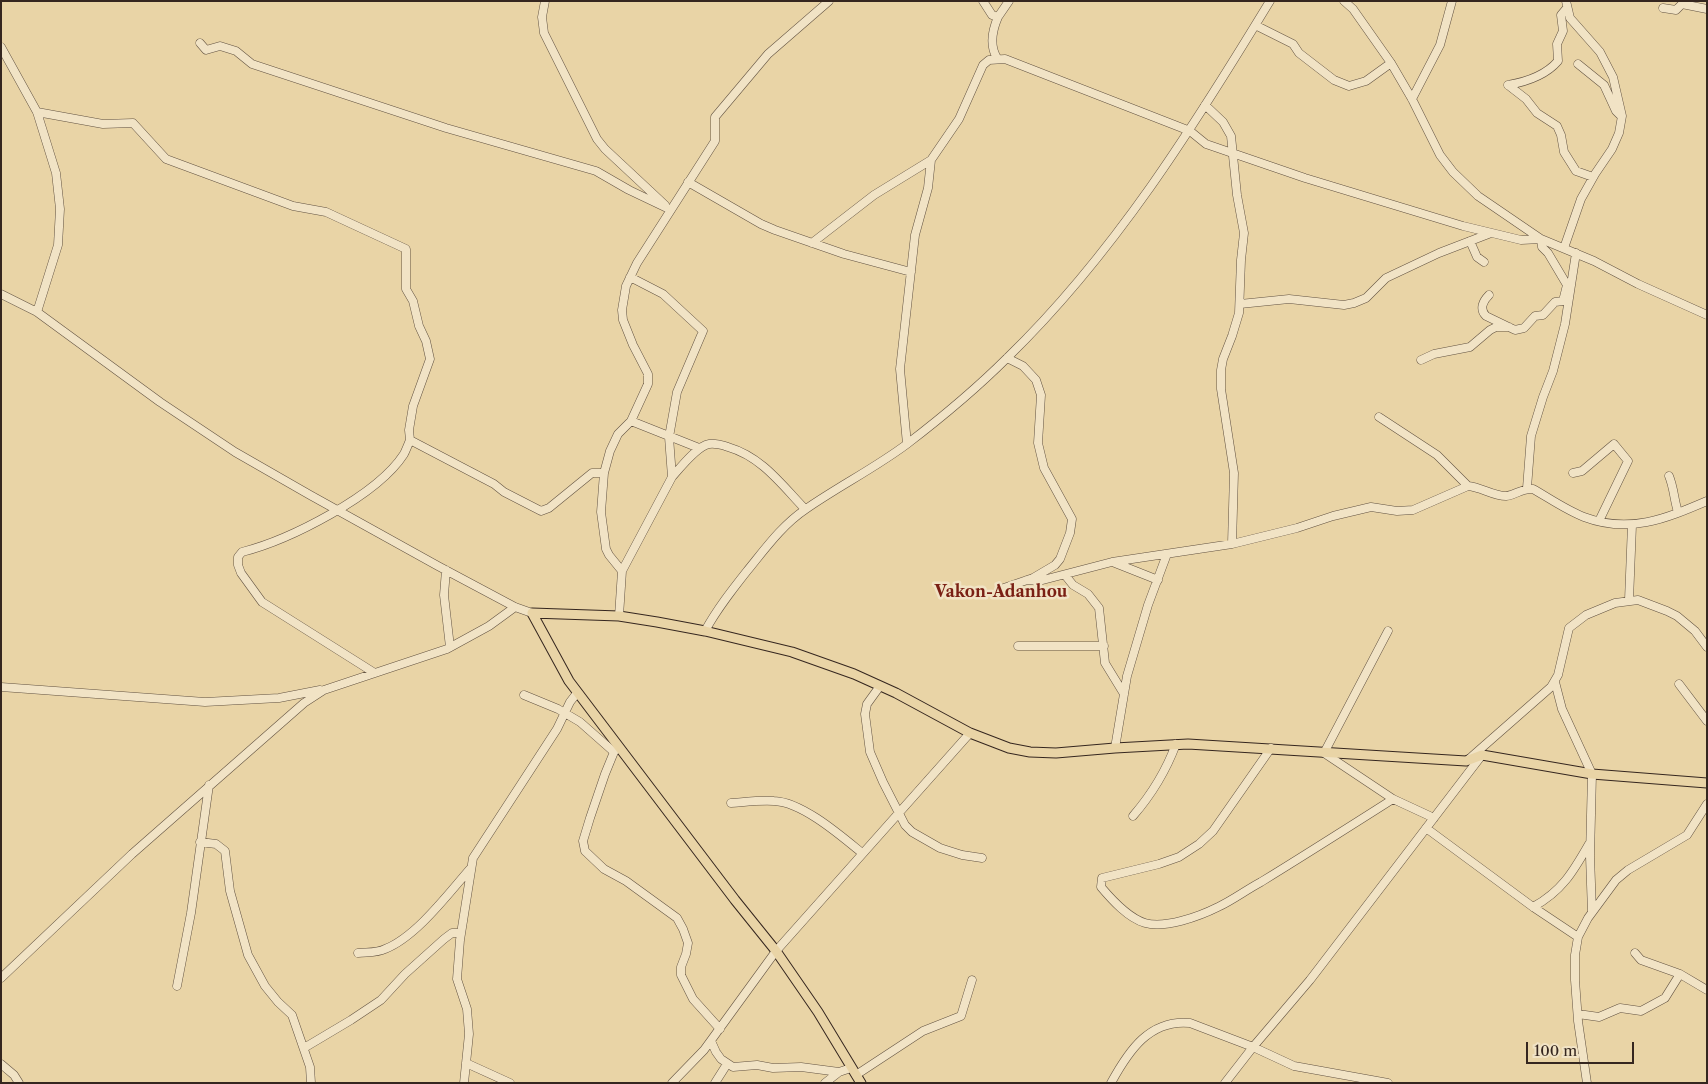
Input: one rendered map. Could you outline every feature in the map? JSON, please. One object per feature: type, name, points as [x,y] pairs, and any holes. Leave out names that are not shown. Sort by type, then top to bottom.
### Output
[{"type":"main road","points":[[856,1075],[818,1012],[776,951],[696,847],[616,750],[548,646],[532,613],[619,616],[705,631],[792,652],[829,664],[880,686],[970,733],[1009,748],[1030,752],[1056,754],[1176,744],[1271,748],[1466,761],[1482,756],[1592,774],[1707,783]]},
{"type":"street","points":[[545,1],[542,17],[544,33],[597,139],[605,149],[671,210]]},
{"type":"street","points":[[622,571],[606,549],[601,512],[604,473],[610,451],[618,434],[630,421],[648,384],[648,374],[623,320],[622,302],[626,286],[688,182],[715,141],[715,117],[768,54],[829,1]]},
{"type":"street","points":[[983,1],[992,15],[998,17]]},
{"type":"street","points":[[997,58],[993,51],[993,30],[998,17],[1008,1]]},
{"type":"street","points":[[705,631],[722,603],[766,547],[792,520],[805,509],[871,469],[933,423],[1007,358],[1073,287],[1114,235],[1190,130],[1270,1]]},
{"type":"street","points":[[1344,1],[1356,14],[1391,63],[1412,99],[1440,155],[1453,172],[1478,196],[1541,239],[1576,252],[1638,284],[1707,315]]},
{"type":"street","points":[[1412,99],[1440,45],[1452,1]]},
{"type":"street","points":[[1663,8],[1676,10],[1682,4],[1707,9]]},
{"type":"street","points":[[1564,248],[1581,199],[1612,149],[1619,133],[1622,116],[1613,77],[1600,52],[1570,18],[1566,5]]},
{"type":"street","points":[[1566,5],[1561,15],[1563,31],[1557,44],[1558,61],[1547,71],[1529,80],[1508,85],[1526,99],[1530,106],[1542,117],[1557,126],[1564,152],[1576,171],[1593,177]]},
{"type":"street","points":[[1256,26],[1293,44],[1299,53],[1334,80],[1349,86],[1366,80],[1391,63]]},
{"type":"street","points":[[200,43],[206,50],[220,46],[236,51],[252,64],[408,116],[596,171],[629,190],[671,210]]},
{"type":"street","points":[[1,47],[37,112],[56,173],[60,209],[58,245],[37,312]]},
{"type":"street","points":[[812,243],[874,195],[931,160],[959,119],[983,65],[989,60],[997,58],[1005,59],[1190,130],[1206,144],[1305,178],[1463,226],[1521,240],[1541,239]]},
{"type":"street","points":[[1578,64],[1604,85],[1616,111],[1622,116]]},
{"type":"street","points":[[1205,105],[1228,129],[1231,136],[1244,233],[1239,313],[1222,359],[1221,370],[1221,389],[1234,473],[1232,544]]},
{"type":"street","points":[[37,112],[103,124],[133,123],[166,159],[292,206],[326,212],[406,249],[406,289],[413,301],[430,359],[413,406],[409,430],[410,440],[404,454],[377,481],[317,523],[280,539],[242,552],[238,557],[241,573],[262,602],[373,672]]},
{"type":"street","points":[[907,444],[900,369],[915,234],[928,188],[931,160]]},
{"type":"street","points":[[688,182],[761,224],[844,254],[910,272]]},
{"type":"street","points":[[1240,304],[1289,299],[1344,305],[1354,303],[1366,298],[1386,278],[1439,253],[1491,233]]},
{"type":"street","points":[[1489,295],[1484,300],[1482,306],[1483,313],[1516,330],[1524,328],[1535,316],[1543,315],[1555,302],[1563,302],[1566,285],[1548,253],[1542,247],[1541,239]]},
{"type":"street","points":[[1470,241],[1477,257],[1484,262]]},
{"type":"street","points":[[1527,488],[1531,436],[1553,371],[1565,324],[1576,252]]},
{"type":"street","points":[[630,277],[662,294],[703,331],[677,392],[669,437],[672,477]]},
{"type":"street","points":[[1,294],[37,312],[194,426],[235,452],[446,570],[515,607],[532,613]]},
{"type":"street","points":[[1420,360],[1434,354],[1470,348],[1490,330],[1496,327],[1509,327]]},
{"type":"street","points":[[1001,589],[1028,580],[1054,565],[1060,559],[1070,533],[1072,519],[1044,468],[1038,443],[1042,394],[1036,380],[1023,366],[1007,358]]},
{"type":"street","points":[[1379,416],[1437,455],[1468,486]]},
{"type":"street","points":[[630,421],[699,448]]},
{"type":"street","points":[[410,440],[541,511],[550,508],[583,482],[587,476],[592,473],[604,473]]},
{"type":"street","points":[[619,616],[622,571],[672,477],[699,448],[709,443],[740,451],[763,464],[805,509]]},
{"type":"street","points":[[1573,473],[1582,471],[1614,444],[1628,461],[1599,521]]},
{"type":"street","points":[[1669,476],[1674,487],[1673,496],[1678,512]]},
{"type":"street","points":[[1028,580],[1039,581],[1112,562],[1232,544],[1371,507],[1398,511],[1413,510],[1468,486],[1475,486],[1503,496],[1527,488],[1532,489],[1582,516],[1599,521],[1632,525],[1655,521],[1707,501]]},
{"type":"street","points":[[1629,600],[1632,525]]},
{"type":"street","points":[[1115,748],[1127,676],[1167,554]]},
{"type":"street","points":[[1112,562],[1128,566],[1158,580]]},
{"type":"street","points":[[446,570],[444,595],[450,647]]},
{"type":"street","points":[[1065,575],[1073,585],[1088,594],[1099,608],[1105,663],[1124,694]]},
{"type":"street","points":[[1466,761],[1541,697],[1555,682],[1563,657],[1567,633],[1573,623],[1599,608],[1629,600],[1649,603],[1677,616],[1696,631],[1706,645]]},
{"type":"street","points":[[1,687],[205,702],[279,698],[324,690],[450,647],[489,626],[515,607]]},
{"type":"street","points":[[1388,631],[1324,753],[1392,799],[1434,818]]},
{"type":"street","points":[[1018,646],[1104,646]]},
{"type":"street","points":[[1555,682],[1562,709],[1592,774],[1590,842],[1592,912]]},
{"type":"street","points":[[1679,684],[1707,721]]},
{"type":"street","points":[[880,686],[867,704],[865,714],[870,752],[883,782],[906,824],[912,832],[940,848],[962,855],[982,858]]},
{"type":"street","points":[[1,978],[132,854],[209,785],[286,717],[324,690]]},
{"type":"street","points":[[464,1083],[469,1034],[467,1009],[457,979],[461,933],[473,858],[557,729],[570,702],[577,693]]},
{"type":"street","points":[[524,695],[565,713],[588,727],[616,750],[583,841],[585,851],[604,869],[626,881],[677,918],[684,929],[688,943],[681,967],[681,975],[693,998],[720,1029]]},
{"type":"street","points":[[672,1083],[711,1041],[776,951],[970,733]]},
{"type":"street","points":[[1132,816],[1147,799],[1161,777],[1176,744]]},
{"type":"street","points":[[1271,748],[1213,831],[1199,844],[1179,856],[1159,864],[1102,878],[1101,887],[1125,910],[1144,923],[1162,924],[1198,916],[1218,907],[1290,864],[1392,799]]},
{"type":"street","points":[[1226,1083],[1253,1047],[1310,980],[1482,756]]},
{"type":"street","points":[[177,986],[191,912],[209,785]]},
{"type":"street","points":[[731,803],[774,801],[790,804],[820,821],[862,853]]},
{"type":"street","points":[[1587,1083],[1578,1014],[1575,955],[1578,936],[1607,890],[1621,875],[1687,836],[1707,804]]},
{"type":"street","points":[[1426,828],[1533,908],[1578,936]]},
{"type":"street","points":[[200,842],[216,844],[225,851],[230,891],[248,955],[265,986],[292,1015],[310,1067],[311,1083]]},
{"type":"street","points":[[1533,908],[1548,899],[1566,882],[1590,842]]},
{"type":"street","points":[[358,952],[374,952],[397,944],[414,931],[470,869]]},
{"type":"street","points":[[304,1048],[381,1000],[405,974],[444,939],[452,933],[461,933]]},
{"type":"street","points":[[1635,953],[1641,960],[1680,974],[1707,990]]},
{"type":"street","points":[[1578,1014],[1599,1017],[1620,1008],[1641,1012],[1665,998],[1680,974]]},
{"type":"street","points":[[711,1041],[716,1052],[727,1064],[733,1067],[753,1065],[773,1068],[801,1067],[856,1075],[922,1030],[961,1016],[964,1012],[972,980]]},
{"type":"street","points":[[1111,1083],[1132,1051],[1150,1032],[1169,1023],[1190,1023],[1253,1047],[1294,1066],[1388,1083]]},
{"type":"street","points":[[466,1063],[510,1083]]},
{"type":"street","points":[[1,1064],[14,1075],[19,1083]]},
{"type":"street","points":[[715,1083],[727,1064]]},
{"type":"street","points":[[825,1083],[839,1072]]},
{"type":"district","name":"Vakon-Adanhou","points":[[1001,592]]}]
